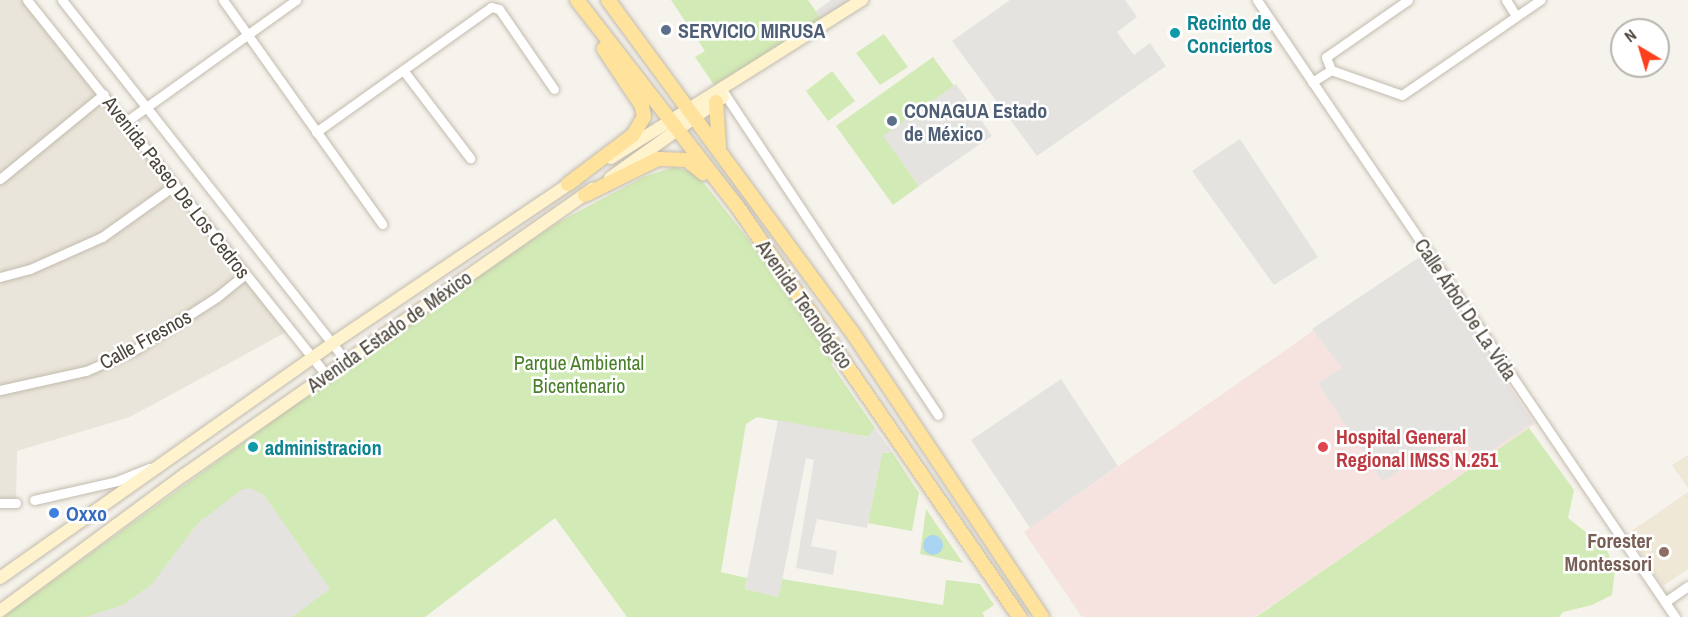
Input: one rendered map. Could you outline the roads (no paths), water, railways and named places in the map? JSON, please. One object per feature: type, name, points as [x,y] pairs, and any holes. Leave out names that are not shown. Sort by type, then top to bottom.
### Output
[{"type":"main road","name":"Avenida Tecnológico","points":[[577,0],[736,206],[1020,617]]},
{"type":"main road","name":"Avenida Tecnológico","points":[[608,0],[719,147],[867,353],[1042,617]]},
{"type":"main road","name":"Avenida Estado de México","points":[[0,611],[345,360],[585,195],[692,113],[779,53],[862,0]]},
{"type":"main road","points":[[568,184],[633,135],[645,117],[642,106],[585,12]]},
{"type":"main road","points":[[719,147],[721,95]]},
{"type":"main road","name":"Avenida Estado de México","points":[[0,578],[333,343],[568,184],[675,126]]},
{"type":"main road","points":[[585,195],[646,163],[680,157],[696,166],[736,206]]},
{"type":"main road","points":[[254,399],[263,420]]},
{"type":"main road","points":[[234,413],[243,425],[243,434]]},
{"type":"street","name":"Avenida Paseo De Los Cedros","points":[[27,0],[127,121],[326,375]]},
{"type":"street","name":"Avenida Paseo De Los Cedros","points":[[62,0],[345,360]]},
{"type":"street","points":[[223,0],[382,224]]},
{"type":"street","points":[[127,121],[296,0]]},
{"type":"street","name":"Calle Árbol De La Vida","points":[[1257,0],[1675,617]]},
{"type":"street","points":[[1408,0],[1326,57],[1331,70],[1402,95],[1540,0]]},
{"type":"street","points":[[1506,0],[1516,16]]},
{"type":"street","points":[[316,132],[493,6],[499,9],[554,89]]},
{"type":"street","points":[[403,70],[470,158]]},
{"type":"street","points":[[1312,82],[1331,70]]},
{"type":"street","points":[[0,179],[104,94]]},
{"type":"street","points":[[721,95],[938,415]]},
{"type":"street","points":[[0,277],[60,258],[102,237],[175,184]]},
{"type":"street","name":"Calle Fresnos","points":[[0,390],[86,371],[136,349],[217,297],[245,274]]},
{"type":"street","points":[[34,500],[117,481],[161,464]]},
{"type":"street","points":[[0,503],[16,503]]},
{"type":"street","points":[[1665,602],[1688,586]]},
{"type":"water","points":[[933,535],[940,538],[943,545],[940,552],[933,555],[926,552],[923,545],[926,538]]},
{"type":"place","name":"SERVICIO MIRUSA","points":[[666,30]]},
{"type":"place","name":"Recinto de Conciertos","points":[[1175,33]]},
{"type":"place","name":"CONAGUA Estado de México","points":[[892,121]]},
{"type":"place","name":"administracion","points":[[253,447]]},
{"type":"place","name":"Hospital General Regional IMSS N.251","points":[[1323,447]]},
{"type":"place","name":"Oxxo","points":[[54,513]]},
{"type":"place","name":"Forester Montessori","points":[[1664,552]]},
{"type":"park label","name":"Parque Ambiental Bicentenario","points":[[579,374]]}]
